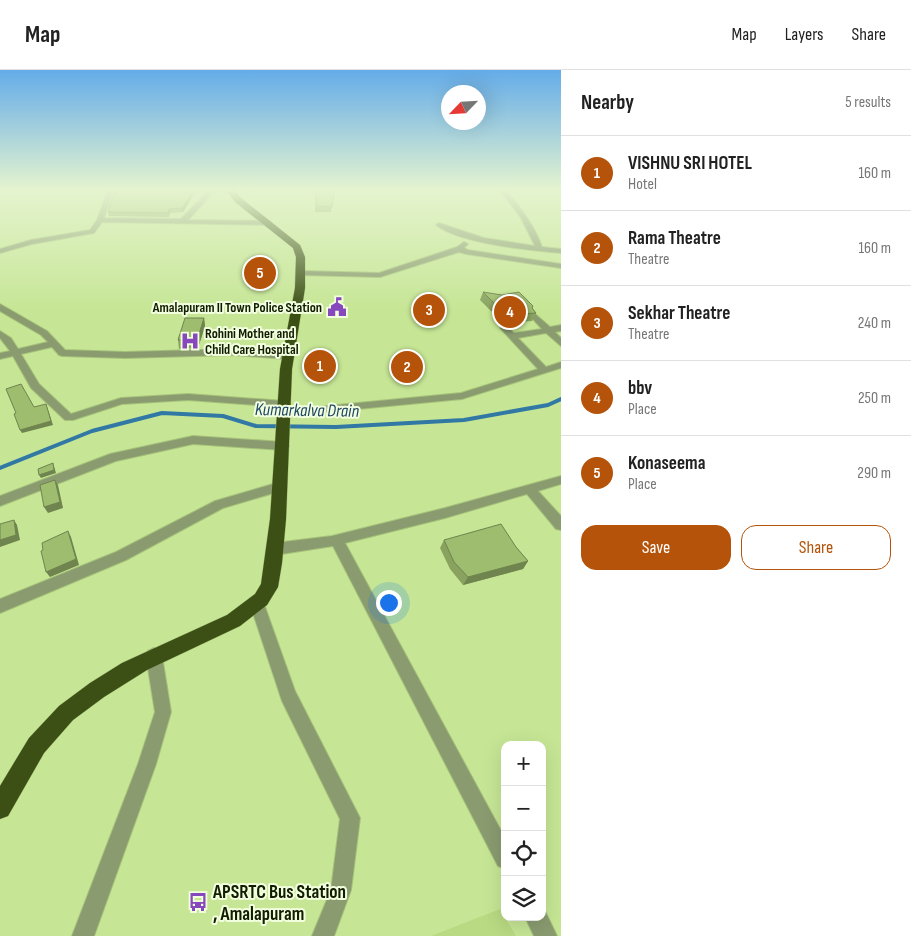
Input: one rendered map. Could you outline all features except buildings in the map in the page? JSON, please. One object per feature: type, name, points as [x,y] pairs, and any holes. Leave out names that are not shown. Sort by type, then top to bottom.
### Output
[{"type":"highway","points":[[0,808],[38,743],[66,713],[113,679],[154,656],[235,619],[257,604],[269,586],[275,549],[280,487],[287,356],[301,273],[301,253],[297,247],[276,229]]},
{"type":"street","points":[[0,251],[31,242],[92,232],[94,229]]},
{"type":"street","points":[[451,229],[472,237],[561,251]]},
{"type":"street","points":[[530,229],[539,249]]},
{"type":"street","points":[[301,273],[380,275],[460,249],[472,237]]},
{"type":"street","points":[[460,249],[466,252],[561,266]]},
{"type":"street","points":[[0,307],[44,333],[62,353],[76,355],[233,352],[287,356]]},
{"type":"street","points":[[534,316],[561,343]]},
{"type":"street","points":[[504,328],[546,371]]},
{"type":"street","points":[[512,336],[561,328]]},
{"type":"street","points":[[0,334],[8,340],[35,386],[69,418],[121,401],[188,397],[284,417],[462,396],[561,365]]},
{"type":"street","points":[[0,356],[16,354],[52,344]]},
{"type":"street","points":[[0,501],[114,458],[193,440],[283,446]]},
{"type":"street","points":[[275,549],[337,540],[445,514],[561,480]]},
{"type":"street","points":[[0,606],[121,556],[219,504],[280,487]]},
{"type":"street","points":[[529,489],[561,525]]},
{"type":"street","points":[[337,540],[501,850]]},
{"type":"street","points":[[257,604],[288,695],[350,818],[341,890],[322,936]]},
{"type":"street","points":[[83,936],[147,764],[163,712],[154,656]]},
{"type":"street","points":[[538,921],[546,936]]},
{"type":"shaded area","points":[[500,909],[501,921],[507,921],[516,936],[431,936]]},
{"type":"waterway","name":"Kumarkalva Drain","points":[[0,468],[92,431],[162,413],[223,416],[256,426],[336,427],[464,420],[548,405],[561,399]]},
{"type":"place","name":"Konaseema","points":[[260,273]]},
{"type":"place","name":"Amalapuram II Town Police Station","points":[[337,307]]},
{"type":"place","name":"Sekhar Theatre","points":[[429,310]]},
{"type":"place","name":"bbv","points":[[510,312]]},
{"type":"place","name":"Rohini Mother and Child Care Hospital","points":[[190,341]]},
{"type":"place","name":"VISHNU SRI HOTEL","points":[[320,366]]},
{"type":"place","name":"Rama Theatre","points":[[407,367]]},
{"type":"place","name":"APSRTC Bus Station , Amalapuram","points":[[198,902]]}]
